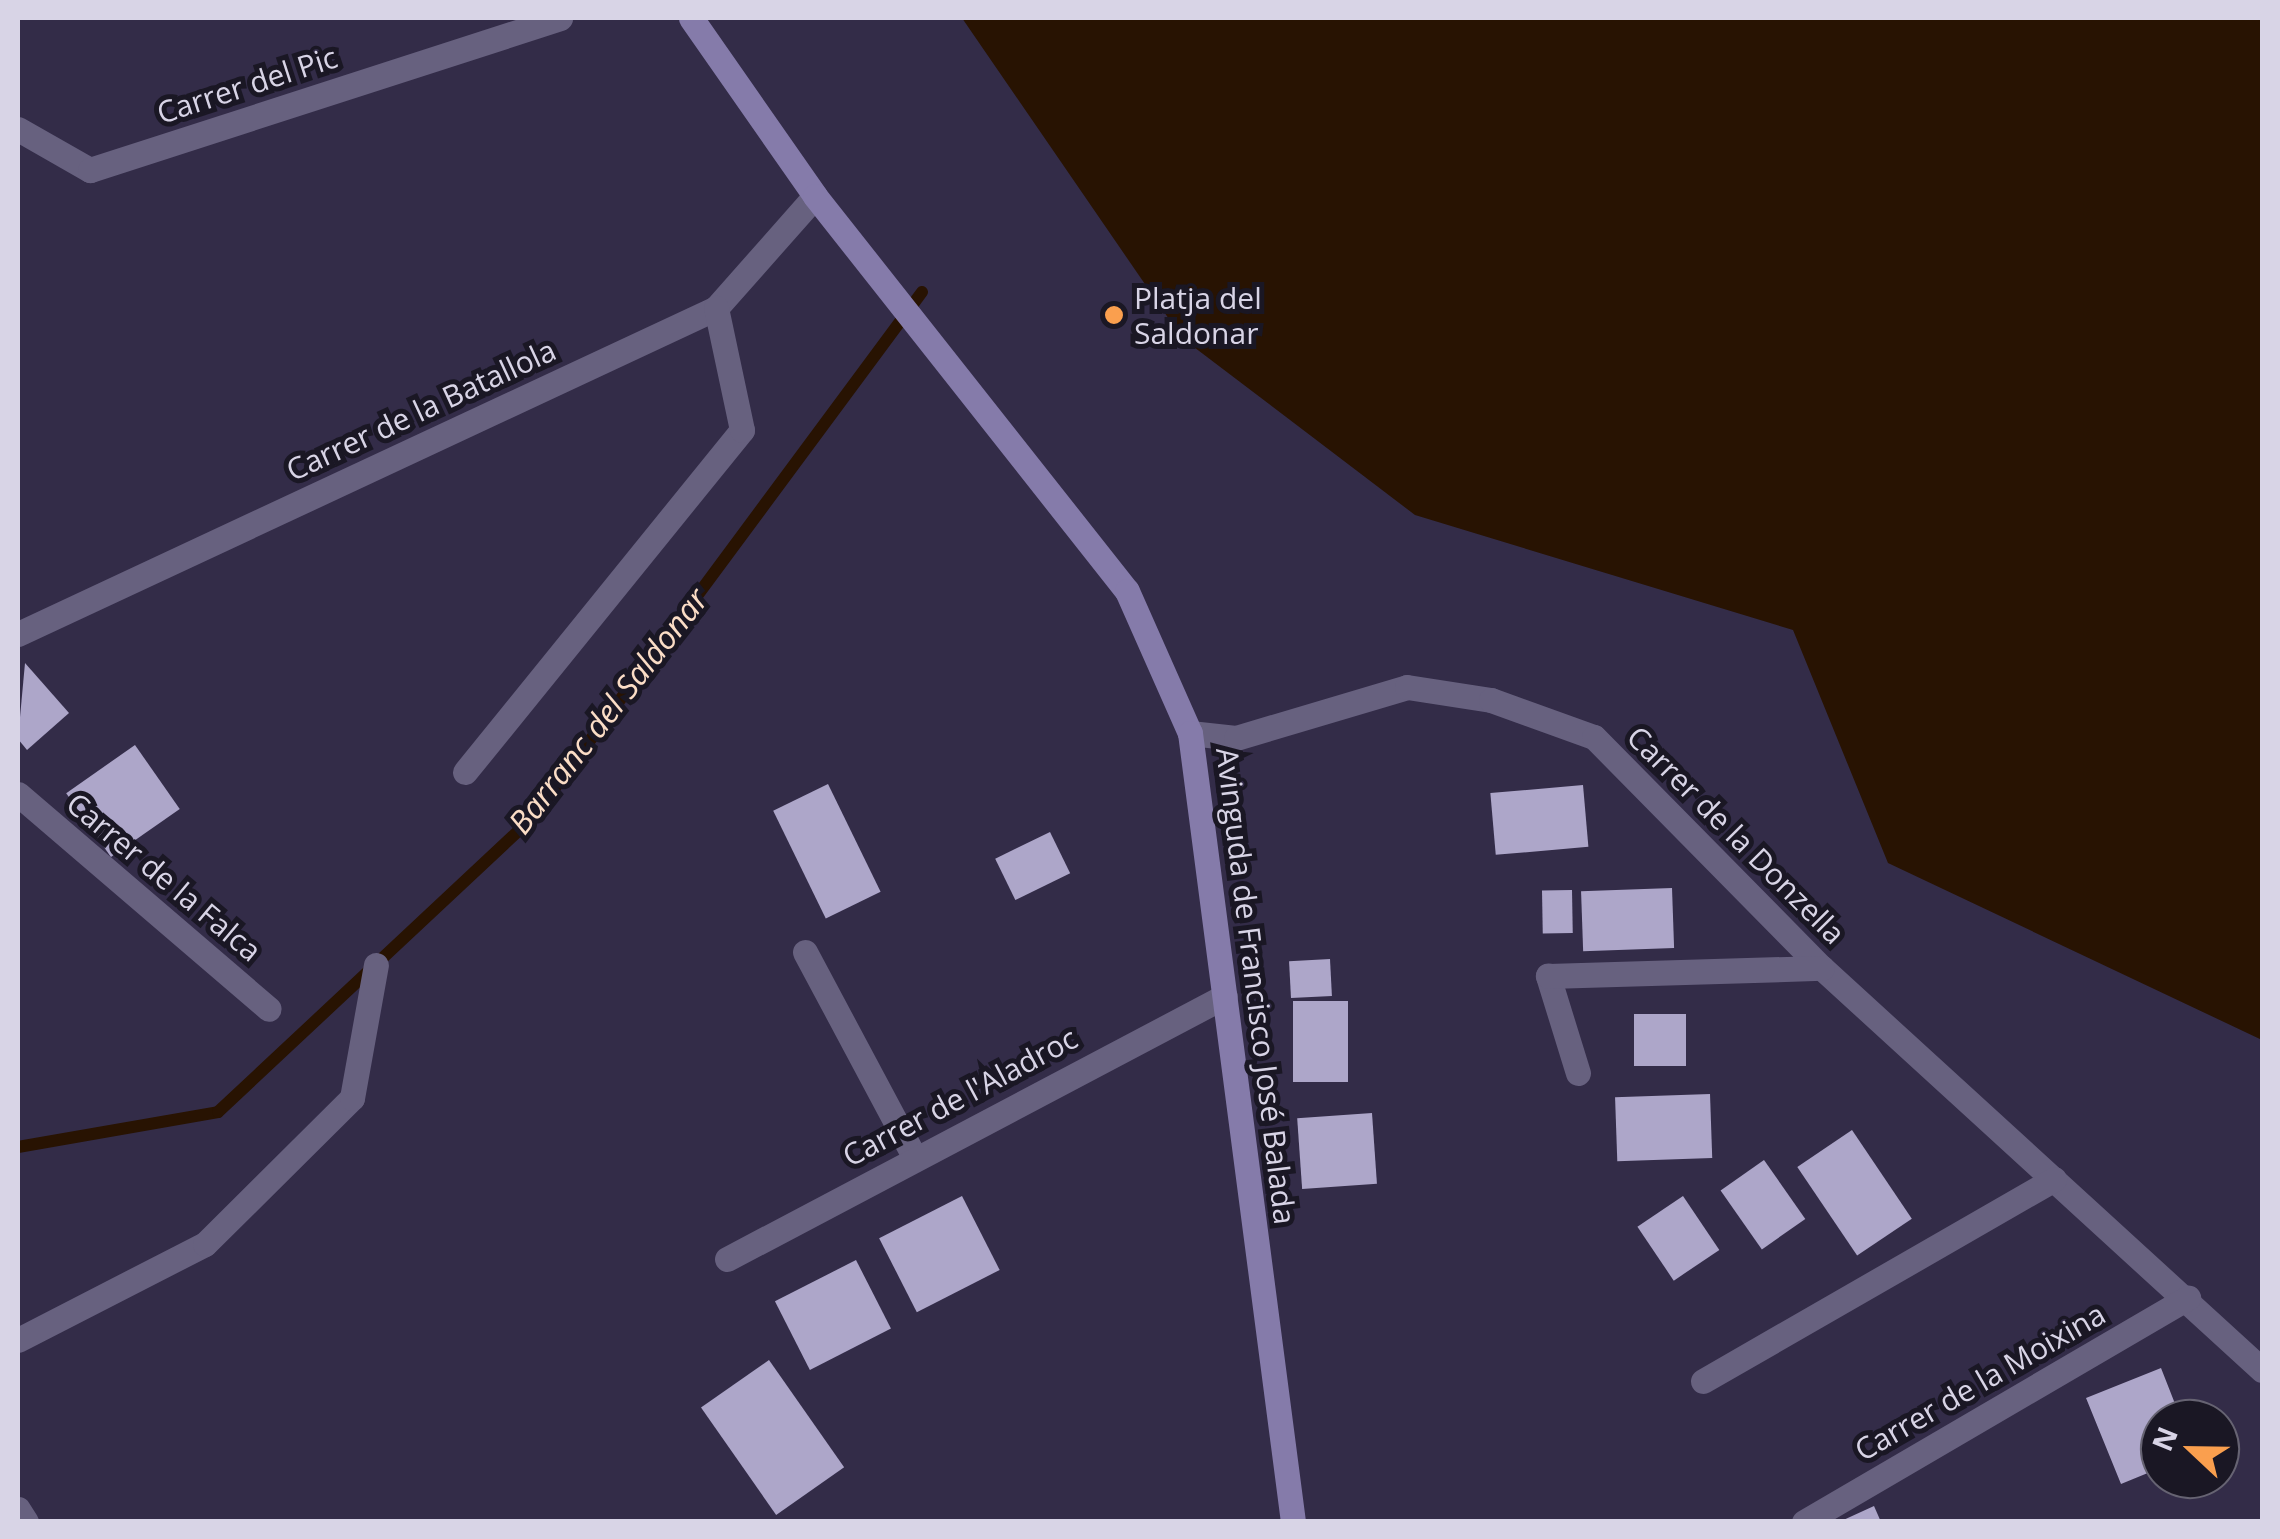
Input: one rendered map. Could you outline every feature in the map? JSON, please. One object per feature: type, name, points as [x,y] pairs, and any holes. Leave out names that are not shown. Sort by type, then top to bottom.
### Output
[{"type":"street","name":"Carrer del Pic","points":[[18,129],[90,170],[560,18]]},
{"type":"street","name":"Avinguda de Francisco José Balada","points":[[690,18],[815,196],[1127,591],[1190,733],[1293,1522]]},
{"type":"street","name":"Carrer de la Batallola","points":[[18,634],[716,308],[815,196]]},
{"type":"street","points":[[466,772],[742,430],[716,308]]},
{"type":"street","name":"Carrer de la Donzella","points":[[1190,733],[1236,738],[1407,688],[1491,700],[1594,737],[1822,968],[2188,1298],[2262,1370]]},
{"type":"street","name":"Carrer de la Falca","points":[[18,794],[269,1009]]},
{"type":"street","points":[[805,952],[914,1156]]},
{"type":"street","points":[[18,1340],[205,1244],[352,1098],[376,965]]},
{"type":"street","points":[[1578,1073],[1548,976],[1822,968]]},
{"type":"street","name":"Carrer de l'Aladroc","points":[[728,1258],[914,1156],[1225,996]]},
{"type":"street","points":[[1703,1381],[2054,1178]]},
{"type":"street","name":"Carrer de la Moixina","points":[[1804,1522],[2188,1298]]},
{"type":"street","points":[[18,1510],[26,1522]]},
{"type":"shaded area","points":[[962,18],[2262,18],[2262,1040],[1888,863],[1793,630],[1415,515],[1182,338]]},
{"type":"building","points":[[25,663],[69,713],[27,750],[18,739]]},
{"type":"building","points":[[135,745],[180,809],[111,857],[66,793]]},
{"type":"building","points":[[828,784],[881,892],[826,919],[773,811]]},
{"type":"building","points":[[1583,785],[1588,847],[1496,855],[1490,793]]},
{"type":"building","points":[[1050,832],[1070,873],[1015,900],[995,859]]},
{"type":"building","points":[[1672,888],[1674,948],[1583,951],[1581,891]]},
{"type":"building","points":[[1572,890],[1573,933],[1543,934],[1542,891]]},
{"type":"building","points":[[1330,959],[1332,996],[1291,998],[1289,961]]},
{"type":"building","points":[[1293,1001],[1348,1001],[1348,1082],[1293,1082]]},
{"type":"building","points":[[1634,1014],[1686,1014],[1686,1066],[1634,1066]]},
{"type":"building","points":[[1710,1094],[1712,1158],[1617,1161],[1615,1097]]},
{"type":"building","points":[[1372,1113],[1377,1184],[1302,1189],[1297,1118]]},
{"type":"building","points":[[1852,1130],[1912,1219],[1857,1256],[1797,1167]]},
{"type":"building","points":[[1764,1160],[1805,1219],[1762,1249],[1721,1190]]},
{"type":"building","points":[[962,1196],[1000,1270],[917,1312],[879,1238]]},
{"type":"building","points":[[1683,1196],[1719,1250],[1674,1281],[1637,1227]]},
{"type":"building","points":[[856,1260],[891,1329],[810,1370],[775,1301]]},
{"type":"building","points":[[769,1360],[844,1467],[776,1515],[701,1408]]},
{"type":"building","points":[[2161,1368],[2173,1399],[2140,1399],[2140,1476],[2121,1484],[2086,1398]]},
{"type":"building","points":[[1874,1506],[1881,1522],[1839,1522]]},
{"type":"waterway","name":"Barranc del Saldonar","points":[[18,1147],[218,1112],[534,816],[922,292]]},
{"type":"place","name":"Platja del Saldonar","points":[[1114,315]]}]
